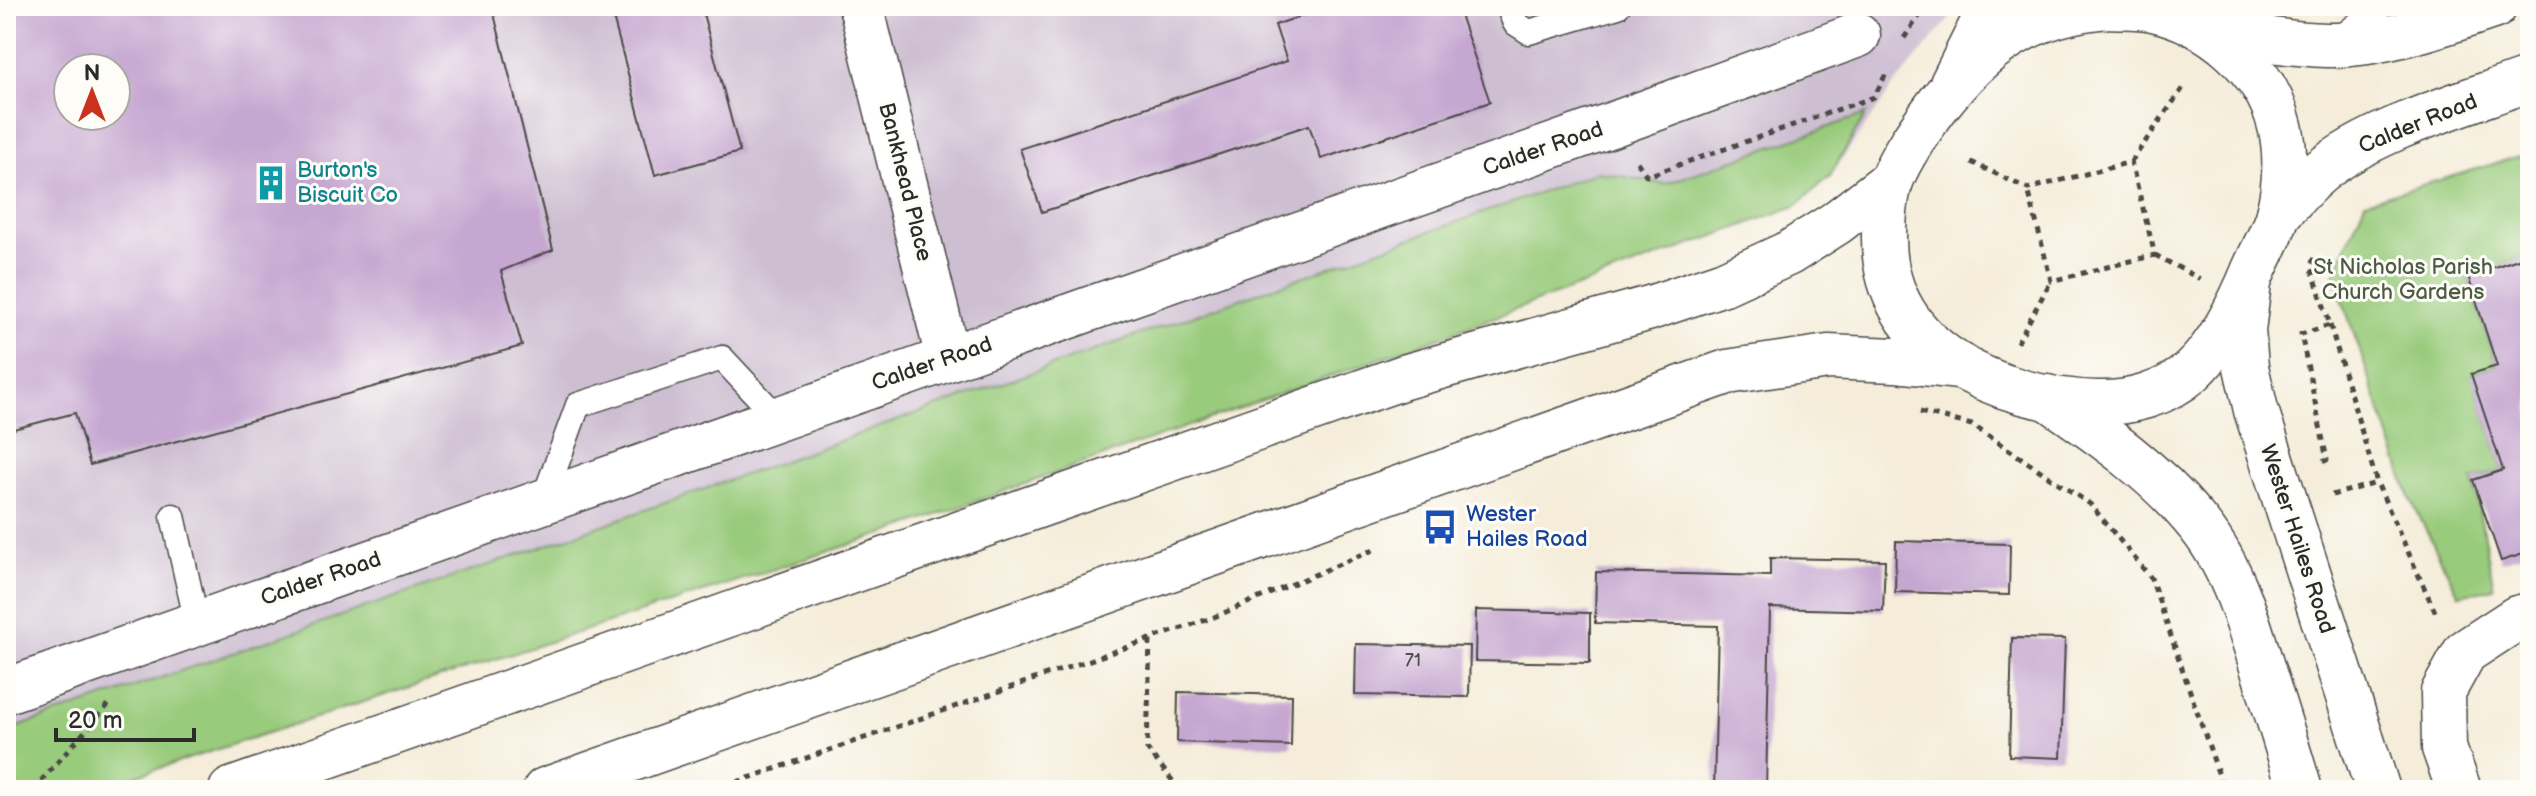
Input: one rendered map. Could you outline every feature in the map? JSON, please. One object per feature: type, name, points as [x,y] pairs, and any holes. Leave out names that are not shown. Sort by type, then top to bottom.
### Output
[{"type":"main road","name":"Bankhead Place","points":[[861,6],[948,358]]},
{"type":"main road","points":[[1949,90],[1991,6]]},
{"type":"main road","points":[[1957,367],[1927,343],[1909,323],[1891,290],[1884,253],[1884,216],[1891,181],[1918,131],[1949,90],[2010,34],[2077,8],[2151,7],[2203,27],[2285,43],[2331,45],[2387,38],[2495,6]]},
{"type":"main road","points":[[545,790],[1727,372],[1828,357],[1957,367],[2002,385],[2047,397],[2098,403],[2135,400],[2167,388],[2191,372],[2219,337],[2249,283],[2278,214],[2284,165],[2280,126],[2265,88],[2238,55],[2203,27]]},
{"type":"main road","name":"Calder Road","points":[[6,691],[1858,35]]},
{"type":"main road","name":"Calder Road","points":[[2278,214],[2321,171],[2355,149],[2389,132],[2530,79]]},
{"type":"main road","points":[[231,790],[1404,377],[1650,308],[1724,283],[1789,253],[1836,223],[1891,181]]},
{"type":"main road","name":"Wester Hailes Road","points":[[2249,283],[2243,330],[2246,367],[2256,410],[2378,790]]},
{"type":"main road","points":[[2047,397],[2163,484],[2196,520],[2224,562],[2242,602],[2300,790]]},
{"type":"main road","points":[[2459,790],[2444,748],[2443,692],[2465,652],[2517,618],[2530,615]]},
{"type":"lane","points":[[1508,6],[1515,23],[1529,32],[1618,6]]},
{"type":"lane","points":[[2331,45],[2381,6]]},
{"type":"lane","points":[[543,501],[578,405],[722,358],[778,418]]},
{"type":"lane","points":[[173,516],[197,623]]},
{"type":"path","points":[[1909,28],[1926,6]]},
{"type":"path","points":[[1971,162],[2028,189],[2131,162],[2185,85]]},
{"type":"path","points":[[1611,125],[1647,176],[1874,97]]},
{"type":"path","points":[[2131,162],[2155,255]]},
{"type":"path","points":[[2013,351],[2051,281],[2028,189]]},
{"type":"path","points":[[2315,254],[2311,266],[2377,483],[2437,616],[2465,652]]},
{"type":"path","points":[[2051,281],[2155,255],[2204,282]]},
{"type":"path","points":[[2327,460],[2301,334],[2330,325]]},
{"type":"path","points":[[1907,409],[1972,425],[2090,504],[2121,541],[2151,578],[2224,790]]},
{"type":"path","points":[[2317,499],[2377,483]]},
{"type":"path","points":[[714,790],[1214,617],[1390,543]]},
{"type":"path","points":[[1150,640],[1147,749],[1180,790]]},
{"type":"path","points":[[33,790],[113,699]]},
{"type":"shaded area","points":[[6,6],[1960,6],[1894,85],[1830,176],[1796,206],[1452,333],[895,530],[92,790],[6,790]]},
{"type":"green space","points":[[1866,114],[1830,176],[1796,206],[1452,333],[895,530],[92,790],[6,790],[6,731],[538,548],[1598,172],[1665,184]]},
{"type":"green space","name":"St Nicholas Parish Church Gardens","points":[[2530,153],[2530,255],[2468,277],[2497,366],[2472,374],[2503,470],[2473,480],[2494,588],[2459,595],[2410,498],[2334,275],[2365,202]]},
{"type":"building","name":"Burton's Biscuit Co","points":[[6,6],[492,6],[553,250],[501,271],[522,346],[90,465],[75,413],[6,431]]},
{"type":"building","points":[[610,6],[701,6],[740,152],[655,175]]},
{"type":"building","points":[[1331,6],[1457,6],[1490,102],[1321,159],[1309,125],[1042,212],[1020,149],[1287,61],[1275,25]]},
{"type":"building","points":[[2530,255],[2530,552],[2501,561],[2473,480],[2503,470],[2471,374],[2497,366],[2468,276]]},
{"type":"building","points":[[1896,541],[2010,544],[2009,595],[1895,592]]},
{"type":"building","points":[[1770,558],[1885,560],[1883,611],[1770,608],[1766,790],[1714,790],[1718,626],[1595,623],[1596,572],[1770,576]]},
{"type":"building","points":[[1476,610],[1590,613],[1590,663],[1475,661]]},
{"type":"building","points":[[2012,638],[2065,639],[2061,758],[2009,756]]},
{"type":"building","points":[[1356,644],[1470,646],[1469,697],[1355,695]]},
{"type":"building","points":[[1178,692],[1292,695],[1291,746],[1177,742]]},
{"type":"place","name":"Burton's Biscuit Co","points":[[271,183]]},
{"type":"place","name":"Wester Hailes Road","points":[[1440,527]]}]
